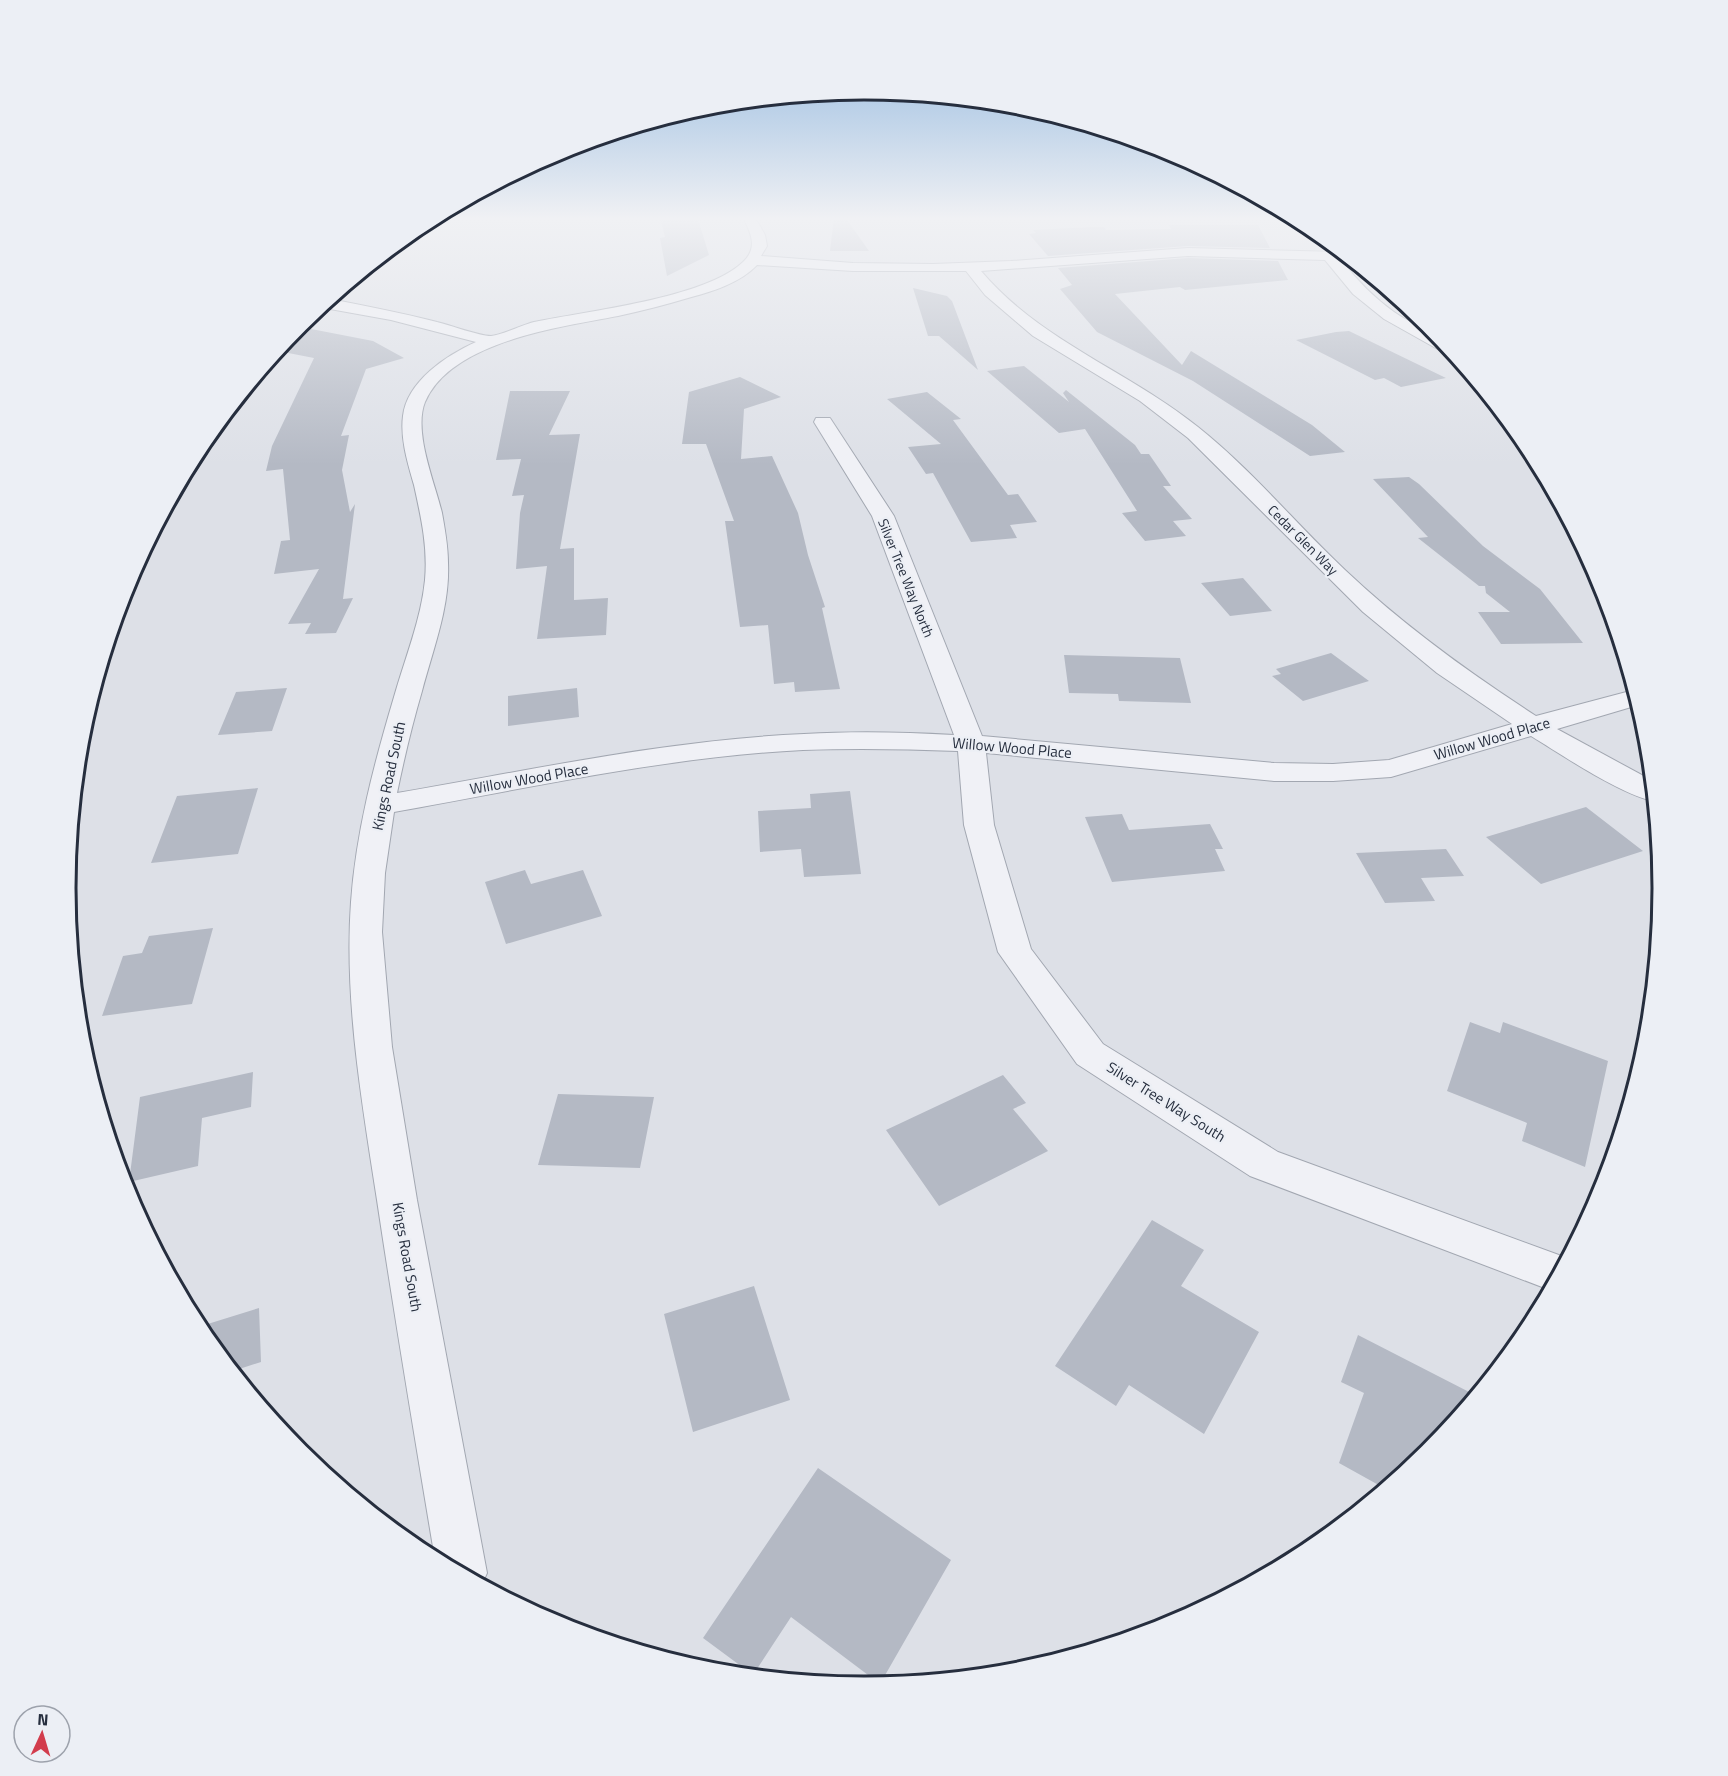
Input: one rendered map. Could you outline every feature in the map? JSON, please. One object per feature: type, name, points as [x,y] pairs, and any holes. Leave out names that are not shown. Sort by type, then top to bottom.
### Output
[{"type":"street","name":"Kings Road South","points":[[460,1564],[384,1123],[371,1030],[366,930],[369,878],[389,761],[432,608],[437,568],[437,535],[411,417],[422,390],[436,376],[453,362],[492,341],[551,322],[667,300]]},
{"type":"street","name":"Cedar Glen Way","points":[[996,300],[1019,320],[1148,399],[1208,445],[1337,575],[1417,644],[1478,690],[1535,727],[1645,788]]},
{"type":"street","points":[[1369,300],[1390,316],[1424,335]]},
{"type":"street","points":[[335,305],[392,315],[492,341]]},
{"type":"street","name":"Silver Tree Way North","points":[[823,422],[883,516],[971,743]]},
{"type":"street","name":"Willow Wood Place","points":[[382,805],[638,760],[715,749],[804,742],[971,743],[1314,774],[1354,773],[1391,768],[1628,699]]},
{"type":"street","name":"Silver Tree Way South","points":[[971,743],[979,825],[1015,952],[1090,1054],[1264,1164],[1551,1272]]},
{"type":"building","points":[[917,300],[951,300],[978,370],[939,336],[928,336]]},
{"type":"building","points":[[1069,300],[1121,300],[1182,365],[1191,351],[1312,425],[1345,452],[1310,456],[1193,381],[1097,332]]},
{"type":"building","points":[[310,329],[373,341],[404,358],[366,369],[341,436],[349,435],[342,470],[350,512],[355,504],[343,599],[353,598],[336,633],[305,634],[311,623],[288,624],[319,569],[274,574],[281,541],[290,540],[283,469],[266,471],[272,446],[314,358],[287,353]]},
{"type":"building","points":[[1349,331],[1446,378],[1401,387],[1384,378],[1375,380],[1296,340]]},
{"type":"building","points":[[1024,366],[1069,402],[1063,393],[1066,390],[1135,445],[1141,454],[1149,454],[1171,486],[1163,486],[1192,519],[1173,521],[1186,536],[1145,541],[1122,513],[1137,511],[1085,429],[1059,433],[987,371]]},
{"type":"building","points":[[740,377],[781,397],[744,409],[741,459],[772,456],[798,513],[808,555],[825,607],[822,608],[840,689],[795,692],[794,682],[774,684],[768,625],[740,627],[725,521],[734,521],[706,444],[682,444],[689,392]]},
{"type":"building","points":[[510,391],[570,391],[549,435],[580,434],[560,549],[574,548],[574,600],[608,598],[606,635],[537,639],[547,566],[516,569],[520,513],[524,495],[512,496],[521,459],[496,460]]},
{"type":"building","points":[[927,392],[961,419],[953,420],[1008,495],[1018,494],[1037,522],[1010,525],[1017,538],[971,542],[933,473],[926,474],[908,447],[941,444],[887,399]]},
{"type":"building","points":[[1409,477],[1483,546],[1540,589],[1583,643],[1501,644],[1478,612],[1510,612],[1486,593],[1485,586],[1479,586],[1418,538],[1428,537],[1373,479]]},
{"type":"building","points":[[1243,578],[1272,611],[1230,616],[1201,583]]},
{"type":"building","points":[[1331,653],[1369,681],[1303,701],[1272,676],[1281,674],[1276,669]]},
{"type":"building","points":[[1064,655],[1180,658],[1191,703],[1119,701],[1118,694],[1069,693]]},
{"type":"building","points":[[287,688],[272,731],[218,735],[236,692]]},
{"type":"building","points":[[577,688],[579,717],[508,726],[508,696]]},
{"type":"building","points":[[258,788],[238,854],[151,863],[177,796]]},
{"type":"building","points":[[850,791],[861,874],[804,877],[801,849],[760,852],[758,811],[811,808],[810,794]]},
{"type":"building","points":[[1586,807],[1643,851],[1541,884],[1486,837]]},
{"type":"building","points":[[1122,814],[1129,830],[1210,824],[1223,849],[1215,849],[1225,871],[1112,882],[1085,817]]},
{"type":"building","points":[[1446,849],[1464,876],[1421,878],[1435,901],[1385,903],[1356,853]]},
{"type":"building","points":[[525,870],[531,884],[583,870],[602,916],[506,944],[485,882]]},
{"type":"building","points":[[213,928],[192,1004],[102,1016],[123,956],[142,953],[149,936]]},
{"type":"building","points":[[1470,1022],[1500,1033],[1503,1022],[1608,1061],[1585,1167],[1522,1141],[1527,1123],[1447,1091]]},
{"type":"building","points":[[253,1072],[251,1107],[202,1118],[198,1166],[133,1181],[130,1173],[140,1097]]},
{"type":"building","points":[[1003,1075],[1026,1103],[1013,1109],[1048,1151],[939,1206],[886,1130]]},
{"type":"building","points":[[558,1094],[654,1097],[640,1168],[538,1165]]},
{"type":"building","points":[[1152,1220],[1204,1250],[1181,1286],[1259,1332],[1204,1434],[1129,1385],[1116,1406],[1055,1366]]},
{"type":"building","points":[[754,1286],[790,1400],[693,1432],[664,1314]]},
{"type":"building","points":[[259,1308],[261,1362],[240,1369],[208,1324]]},
{"type":"building","points":[[1358,1335],[1469,1392],[1421,1445],[1378,1484],[1339,1463],[1364,1393],[1341,1382]]},
{"type":"building","points":[[818,1468],[951,1560],[885,1675],[869,1676],[791,1617],[757,1668],[740,1665],[703,1638]]}]
